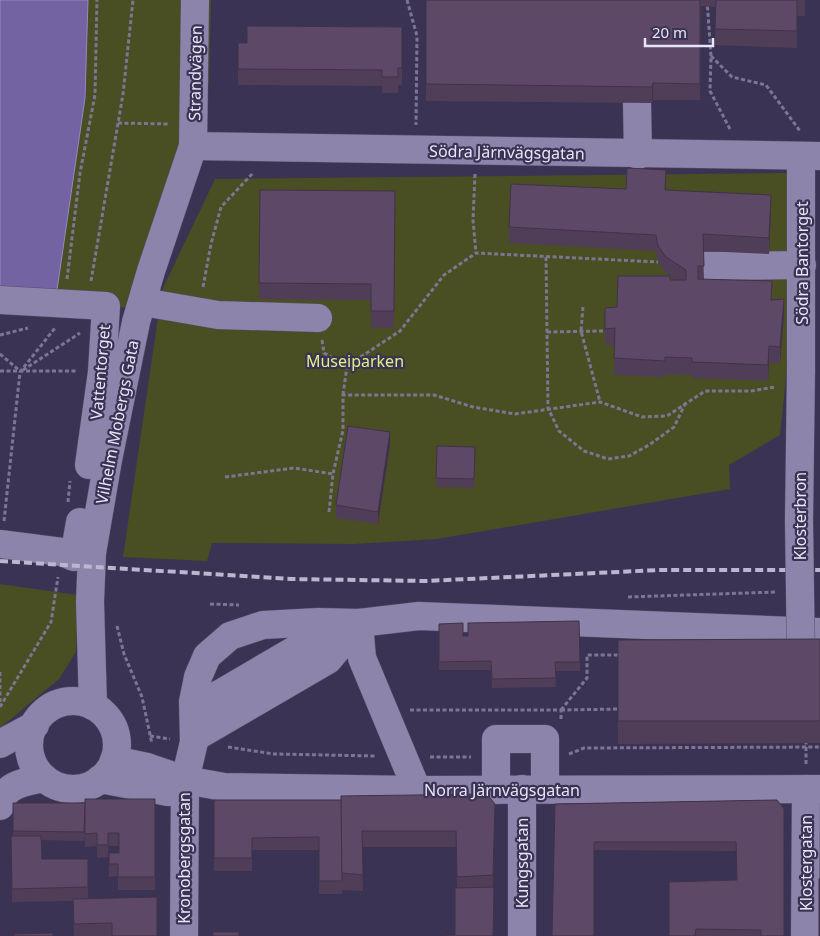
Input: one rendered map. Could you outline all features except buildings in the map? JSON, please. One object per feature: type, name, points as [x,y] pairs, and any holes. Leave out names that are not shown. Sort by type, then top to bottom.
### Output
[{"type":"street","name":"Strandvägen","points":[[194,135],[195,0]]},
{"type":"street","points":[[637,103],[638,155]]},
{"type":"street","name":"Södra Järnvägsgatan","points":[[194,135],[638,155],[811,156]]},
{"type":"street","name":"Vilhelm Mobergs Gata","points":[[93,706],[90,602],[92,553],[108,460],[136,322],[194,135]]},
{"type":"street","name":"Södra Bantorget","points":[[801,370],[802,265],[811,156]]},
{"type":"street","points":[[703,266],[802,265]]},
{"type":"street","name":"Vattentorget","points":[[0,300],[106,306],[102,372],[74,557],[62,552],[1,537]]},
{"type":"street","points":[[143,302],[198,312],[318,318]]},
{"type":"street","name":"Klosterbron","points":[[801,370],[799,521],[801,661]]},
{"type":"street","points":[[194,740],[193,702],[198,677],[207,656],[230,636],[263,625],[318,622],[359,623],[419,616],[820,632]]},
{"type":"street","points":[[194,740],[216,696],[317,637],[359,623]]},
{"type":"street","points":[[359,623],[362,658],[417,790]]},
{"type":"street","points":[[78,702],[93,706],[107,717],[113,728],[117,745],[107,770],[88,786],[76,789],[55,785],[44,778],[36,769],[31,756],[29,742],[35,725],[43,713],[63,703],[78,702]]},
{"type":"street","points":[[0,744],[35,725]]},
{"type":"street","points":[[496,739],[545,739],[545,757],[521,790],[496,757],[496,739]]},
{"type":"street","name":"Kronobergsgatan","points":[[184,936],[184,780],[194,740]]},
{"type":"street","name":"Norra Järnvägsgatan","points":[[107,770],[147,767],[184,780],[224,787],[417,790],[813,789]]},
{"type":"street","points":[[107,770],[168,792],[175,790],[184,780]]},
{"type":"street","points":[[0,806],[1,798],[10,788],[21,783],[44,778]]},
{"type":"street","name":"Klostergatan","points":[[805,936],[813,789]]},
{"type":"street","name":"Kungsgatan","points":[[521,790],[522,936]]},
{"type":"path","points":[[75,305],[80,173],[95,95],[97,0]]},
{"type":"path","points":[[1,537],[20,372],[75,305],[118,123],[129,50],[133,0]]},
{"type":"path","points":[[407,0],[417,36],[416,128]]},
{"type":"path","points":[[707,0],[711,56],[710,91],[731,132]]},
{"type":"path","points":[[711,56],[732,77],[766,85],[802,133],[811,156]]},
{"type":"path","points":[[118,123],[194,135]]},
{"type":"path","points":[[198,312],[211,244],[221,207],[258,167]]},
{"type":"path","points":[[475,174],[473,220],[476,253]]},
{"type":"path","points":[[329,512],[333,474],[344,430],[342,396],[347,366],[400,331],[444,275],[476,253],[658,262]]},
{"type":"path","points":[[546,257],[548,408],[559,431],[584,451],[608,459],[629,456],[650,445],[674,427],[686,402]]},
{"type":"path","points":[[583,307],[581,331],[600,402]]},
{"type":"path","points":[[318,318],[324,353],[347,366]]},
{"type":"path","points":[[547,332],[603,331]]},
{"type":"path","points":[[20,372],[82,332],[81,342]]},
{"type":"path","points":[[0,354],[20,372]]},
{"type":"path","points":[[0,371],[78,372],[79,362]]},
{"type":"path","points":[[342,396],[434,395],[473,406],[514,414],[600,402],[642,417],[667,416],[705,391],[774,389],[784,374],[801,370]]},
{"type":"path","points":[[224,477],[294,468],[333,474]]},
{"type":"path","points":[[116,621],[124,654],[142,696],[152,744],[147,767]]},
{"type":"path","points":[[625,655],[587,655],[587,678],[561,710],[628,709]]},
{"type":"path","points":[[0,672],[0,707]]},
{"type":"path","points":[[150,736],[194,740],[274,754],[496,757]]},
{"type":"path","points":[[806,737],[813,789]]},
{"type":"path","points":[[545,757],[561,757],[584,748],[820,747]]},
{"type":"green space","points":[[88,0],[211,0],[209,82],[192,146],[133,308],[106,306],[57,290],[85,98]]},
{"type":"green space","name":"Museiparken","points":[[788,173],[791,331],[780,435],[729,465],[730,489],[437,539],[354,544],[212,543],[207,561],[123,557],[162,290],[215,179]]},
{"type":"green space","points":[[0,584],[78,595],[76,652],[59,679],[0,728]]},
{"type":"shaded area","points":[[0,0],[88,0],[85,98],[57,290],[0,299]]},
{"type":"railway","points":[[0,561],[291,579],[426,581],[659,570],[820,570]]}]
